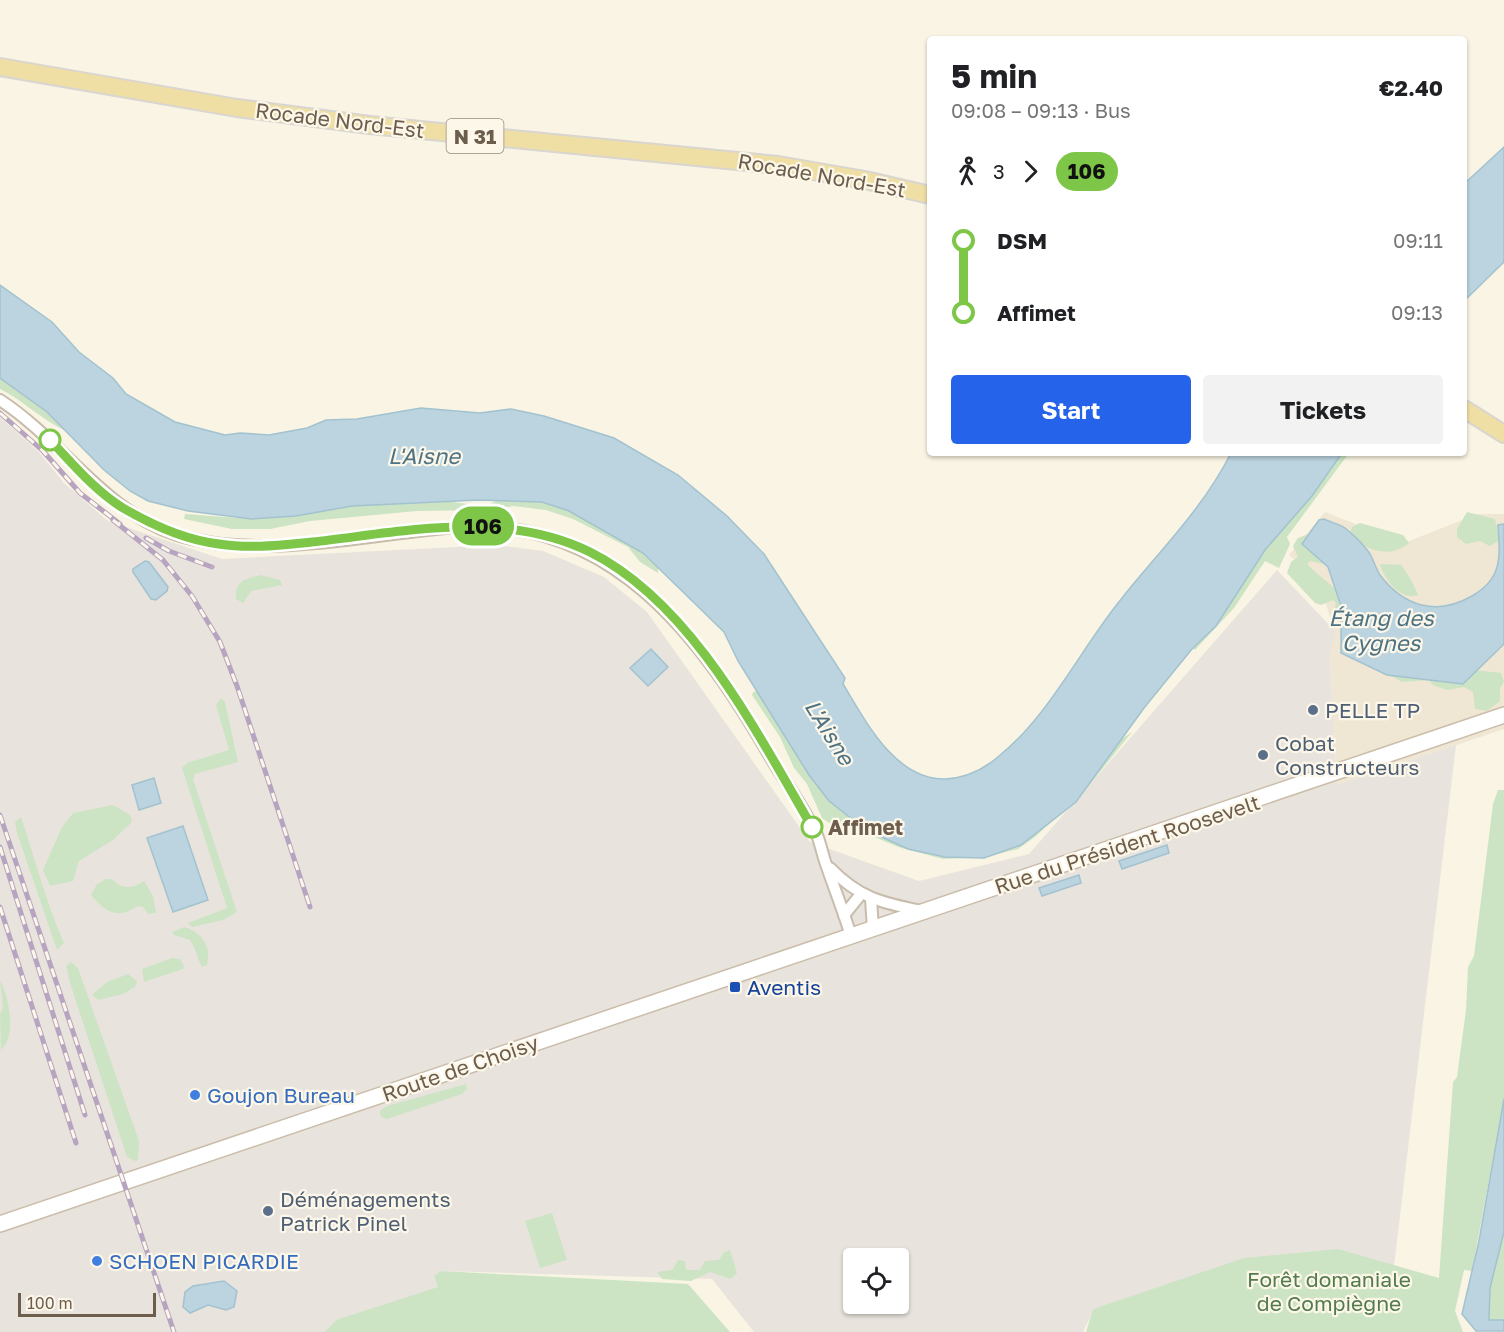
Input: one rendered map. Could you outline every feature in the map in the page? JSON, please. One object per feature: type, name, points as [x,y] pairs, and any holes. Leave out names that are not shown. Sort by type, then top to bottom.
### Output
[{"type":"main road","name":"Rocade Nord-Est","points":[[0,67],[111,88],[359,124],[778,165],[865,180],[927,194]]},
{"type":"main road","points":[[1467,411],[1504,434]]},
{"type":"street","points":[[0,400],[45,435],[86,477],[120,506],[176,534],[217,544],[255,547],[456,527],[505,527],[558,539],[591,553],[621,572],[689,636],[741,705],[817,836],[851,936]]},
{"type":"street","name":"Rue du Président Roosevelt","points":[[851,936],[1317,781],[1504,715]]},
{"type":"street","points":[[826,864],[846,885],[866,897],[924,911]]},
{"type":"street","points":[[844,915],[866,897]]},
{"type":"street","points":[[866,897],[873,929]]},
{"type":"street","name":"Route de Choisy","points":[[0,1224],[851,936]]},
{"type":"shaded area","points":[[0,417],[38,451],[64,483],[108,521],[222,559],[496,545],[543,551],[604,577],[647,612],[810,842],[919,881],[1029,854],[1277,570],[1335,631],[1330,655],[1336,785],[1456,745],[1394,1266],[1094,1309],[1083,1332],[754,1332],[712,1279],[441,1271],[434,1277],[439,1287],[335,1332],[0,1332]]},
{"type":"shaded area","points":[[1325,512],[1404,543],[1478,514],[1504,514],[1504,729],[1336,785],[1330,655],[1334,631],[1321,586],[1289,555]]},
{"type":"green space","points":[[0,374],[63,422],[66,431],[0,389]]},
{"type":"green space","points":[[1338,456],[1347,456],[1287,537],[1290,544],[1279,568],[1265,561],[1234,608],[1195,650],[1191,647]]},
{"type":"green space","points":[[498,500],[542,502],[569,511],[658,561],[658,573],[640,562],[628,547],[573,519],[546,510],[513,506],[492,510],[417,511],[310,521],[270,529],[232,529],[184,519],[185,514],[252,519],[296,516],[352,506],[444,501],[485,506]]},
{"type":"green space","points":[[1467,512],[1495,519],[1500,540],[1490,546],[1480,541],[1466,544],[1457,537],[1457,529]]},
{"type":"green space","points":[[1360,523],[1403,535],[1409,543],[1386,552],[1370,548],[1349,536],[1352,527]]},
{"type":"green space","points":[[1311,533],[1324,557],[1323,564],[1310,561],[1307,564],[1332,586],[1340,597],[1347,616],[1342,620],[1333,615],[1336,603],[1333,600],[1321,605],[1315,603],[1287,573],[1291,562],[1298,557],[1293,546],[1298,538]]},
{"type":"green space","points":[[1380,564],[1401,565],[1418,595],[1411,596],[1399,592],[1389,582]]},
{"type":"green space","points":[[261,575],[280,580],[282,585],[251,591],[243,603],[236,599],[237,588],[242,581]]},
{"type":"green space","points":[[1466,669],[1501,673],[1504,682],[1500,688],[1500,701],[1487,711],[1475,709],[1473,692],[1464,687],[1447,690],[1433,685],[1429,680],[1402,682],[1385,672]]},
{"type":"green space","points":[[762,690],[825,789],[1092,774],[1123,738],[1132,732],[1087,788],[1035,837],[1018,849],[986,857],[943,859],[898,847],[863,832],[831,824],[822,818],[807,784],[794,768],[780,737],[752,695],[753,692]]},
{"type":"green space","points":[[221,698],[225,702],[238,762],[195,774],[193,779],[237,912],[223,920],[192,927],[188,923],[227,908],[182,768],[187,763],[229,750],[216,705]]},
{"type":"green space","name":"Forêt domaniale de Compiègne","points":[[1498,790],[1504,790],[1504,1099],[1472,1271],[1464,1270],[1455,1311],[1463,1332],[1086,1332],[1093,1309],[1244,1258],[1338,1249],[1439,1278],[1453,1082],[1457,1077],[1466,1010],[1468,967],[1474,956],[1493,804]]},
{"type":"green space","points":[[113,805],[130,815],[132,822],[113,840],[79,861],[73,881],[50,886],[43,870],[62,827],[73,813]]},
{"type":"green space","points":[[21,817],[46,896],[64,943],[57,950],[17,833],[15,822]]},
{"type":"green space","points":[[106,879],[112,879],[124,887],[135,886],[144,881],[153,896],[156,913],[148,914],[141,906],[123,913],[107,910],[91,895],[97,884]]},
{"type":"green space","points":[[184,927],[201,936],[207,946],[207,965],[202,967],[190,940],[174,935],[172,932]]},
{"type":"green space","points":[[172,958],[180,959],[184,966],[183,969],[144,982],[142,969]]},
{"type":"green space","points":[[71,962],[78,968],[139,1141],[138,1160],[135,1161],[127,1157],[70,983],[66,966]]},
{"type":"green space","points":[[128,974],[137,981],[135,987],[123,994],[98,1000],[92,995],[107,982]]},
{"type":"green space","points":[[0,980],[10,1016],[9,1035],[1,1050],[0,1014],[3,1007]]},
{"type":"green space","points":[[466,1084],[467,1089],[462,1094],[387,1119],[381,1117],[380,1111],[387,1106]]},
{"type":"green space","points":[[552,1213],[567,1260],[540,1268],[525,1221]]},
{"type":"green space","points":[[1504,1232],[1504,1320],[1489,1321],[1490,1288]]},
{"type":"green space","points":[[730,1250],[737,1273],[731,1279],[710,1272],[691,1281],[662,1279],[657,1272],[672,1270],[678,1260],[685,1261],[686,1270],[700,1270],[705,1261],[719,1260],[724,1252]]},
{"type":"green space","points":[[441,1271],[688,1284],[730,1332],[325,1332],[336,1320],[438,1287],[434,1276]]},
{"type":"water","points":[[1504,147],[1504,262],[1467,298],[1467,181]]},
{"type":"water","name":"L'Aisne","points":[[0,285],[52,322],[79,352],[113,378],[126,394],[175,422],[225,435],[240,433],[269,435],[307,428],[326,420],[357,419],[421,408],[480,413],[511,409],[544,416],[614,438],[678,475],[727,516],[764,554],[845,678],[843,684],[861,714],[884,745],[911,770],[927,777],[945,779],[967,775],[987,765],[1017,740],[1034,721],[1122,598],[1194,511],[1220,474],[1229,456],[1340,456],[1312,496],[1265,550],[1216,626],[1192,649],[1144,708],[1076,802],[1021,845],[984,858],[945,857],[908,849],[866,830],[829,801],[809,775],[738,661],[724,632],[643,553],[569,511],[542,502],[479,500],[352,506],[296,516],[252,519],[188,511],[148,501],[130,491],[104,470],[47,412],[0,378]]},
{"type":"water","name":"Étang des Cygnes","points":[[1324,519],[1345,528],[1359,540],[1370,554],[1380,575],[1400,595],[1410,601],[1434,607],[1459,602],[1472,596],[1489,582],[1499,557],[1498,525],[1504,524],[1504,644],[1463,684],[1387,675],[1341,653],[1341,606],[1328,567],[1302,544],[1319,520]]},
{"type":"water","points":[[145,561],[149,562],[168,587],[167,591],[156,600],[151,599],[133,572],[133,569]]},
{"type":"water","points":[[651,649],[668,667],[648,686],[630,668]]},
{"type":"water","points":[[154,778],[161,803],[139,810],[132,785]]},
{"type":"water","points":[[183,826],[208,900],[173,912],[147,838]]},
{"type":"water","points":[[1167,845],[1169,853],[1122,869],[1119,861]]},
{"type":"water","points":[[1079,875],[1081,883],[1042,896],[1039,888]]},
{"type":"water","points":[[1504,1099],[1504,1232],[1490,1288],[1489,1320],[1504,1320],[1504,1331],[1476,1331],[1462,1314],[1479,1241]]},
{"type":"water","points":[[224,1281],[237,1291],[234,1307],[226,1310],[208,1305],[190,1313],[183,1307],[185,1292],[193,1286]]},
{"type":"railway","points":[[0,413],[43,451],[80,493],[120,524]]},
{"type":"railway","points":[[113,520],[163,560],[192,596],[220,642],[237,686],[310,907]]},
{"type":"railway","points":[[146,538],[169,551],[212,567]]},
{"type":"railway","points":[[0,815],[174,1332]]},
{"type":"railway","points":[[0,847],[85,1115]]},
{"type":"railway","points":[[0,907],[76,1143]]},
{"type":"bus line","name":"106","points":[[50,440],[86,477],[120,506],[176,534],[217,544],[255,547],[478,526],[505,527],[532,532],[558,539],[591,553],[621,572],[689,636],[741,705],[812,827]]},
{"type":"place","name":"PELLE TP","points":[[1313,710]]},
{"type":"place","name":"Cobat Constructeurs","points":[[1263,755]]},
{"type":"place","name":"Affimet","points":[[812,827]]},
{"type":"place","name":"Aventis","points":[[735,987]]},
{"type":"place","name":"Goujon Bureau","points":[[195,1095]]},
{"type":"place","name":"Déménagements Patrick Pinel","points":[[268,1211]]},
{"type":"place","name":"SCHOEN PICARDIE","points":[[97,1261]]}]
